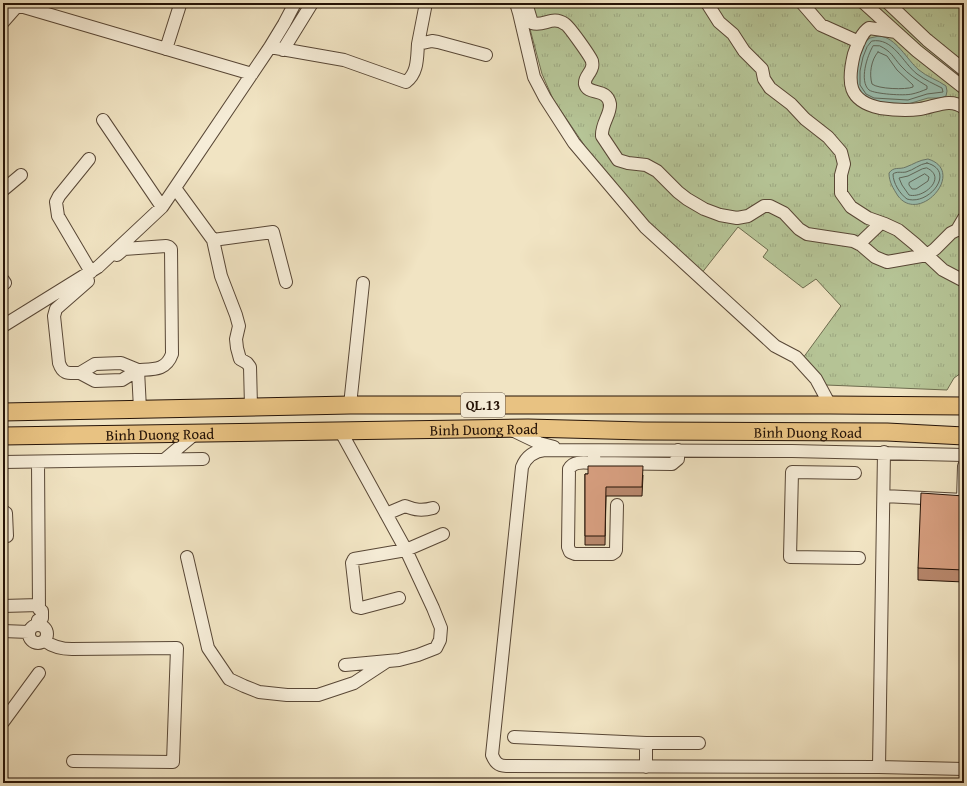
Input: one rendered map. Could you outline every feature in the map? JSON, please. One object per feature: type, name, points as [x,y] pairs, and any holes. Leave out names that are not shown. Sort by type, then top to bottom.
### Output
[{"type":"highway","name":"Binh Duong Road","points":[[3,412],[350,405],[964,406]]},
{"type":"highway","name":"Binh Duong Road","points":[[3,436],[196,432],[341,432],[505,429],[887,432],[964,436]]},
{"type":"street","points":[[123,247],[170,246],[172,354],[162,368],[138,370],[121,363],[95,364],[80,373],[66,373],[60,367],[54,312],[123,247],[162,207],[270,47],[295,3]]},
{"type":"street","points":[[283,50],[312,3]]},
{"type":"street","points":[[270,47],[344,60],[406,82],[412,78],[416,68],[418,44],[426,3]]},
{"type":"street","points":[[516,3],[534,77],[545,98],[574,143],[645,227],[775,346],[796,357],[816,379],[830,405]]},
{"type":"street","points":[[526,3],[532,23],[538,24],[552,20],[565,23],[572,30],[591,60],[592,68],[585,80],[586,86],[590,90],[603,93],[608,99],[610,106],[603,124],[602,136],[618,160],[628,164],[642,164],[651,167],[678,192],[697,205],[731,218],[742,218],[754,214],[764,206],[770,206],[784,213],[799,229],[807,234],[849,240],[859,244],[875,257],[887,262],[904,258],[917,258],[927,255],[936,249],[947,235],[961,230],[964,218]]},
{"type":"street","points":[[707,3],[719,22],[733,34],[748,56],[762,69],[764,79],[770,88],[791,104],[805,119],[828,137],[841,152],[844,164],[841,175],[841,193],[847,202],[862,215],[898,230],[943,270],[961,280]]},
{"type":"street","points":[[802,3],[821,25],[859,42]]},
{"type":"street","points":[[864,3],[936,68],[964,88]]},
{"type":"street","points":[[888,3],[927,40],[964,70]]},
{"type":"street","points":[[3,22],[14,4],[252,74]]},
{"type":"street","points":[[166,49],[180,5]]},
{"type":"street","points":[[896,32],[869,28],[865,31],[859,42],[853,60],[851,84],[854,93],[861,101],[867,105],[899,111],[922,109],[949,103],[959,105],[964,108]]},
{"type":"street","points":[[418,44],[438,42],[486,55]]},
{"type":"street","points":[[103,120],[162,207]]},
{"type":"street","points":[[89,159],[59,196],[56,202],[58,216],[91,272]]},
{"type":"street","points":[[3,190],[21,174]]},
{"type":"street","points":[[175,188],[213,240],[221,276],[239,326],[236,339],[236,348],[240,359],[247,363],[250,367],[251,406]]},
{"type":"street","points":[[859,244],[881,223]]},
{"type":"street","points":[[213,240],[273,232],[286,282]]},
{"type":"street","points":[[3,326],[91,272],[112,257]]},
{"type":"street","points":[[350,405],[363,283]]},
{"type":"street","points":[[80,373],[95,382],[122,380],[138,370]]},
{"type":"street","points":[[138,370],[140,409]]},
{"type":"street","points":[[505,429],[517,432],[539,443],[564,450]]},
{"type":"street","points":[[164,460],[196,432]]},
{"type":"street","points":[[341,432],[406,550],[441,628],[440,640],[436,648],[418,655],[345,665]]},
{"type":"street","points":[[964,455],[884,452],[564,450],[538,451],[528,457],[522,467],[492,754],[494,759],[501,766],[879,767],[964,769]]},
{"type":"street","points":[[594,450],[595,463]]},
{"type":"street","points":[[617,505],[615,552],[612,554],[575,554],[570,552],[568,547],[569,469],[571,465],[577,463],[672,464],[678,459],[678,450]]},
{"type":"street","points":[[792,451],[790,557],[858,558]]},
{"type":"street","points":[[879,767],[884,452]]},
{"type":"street","points":[[3,462],[203,459]]},
{"type":"street","points":[[38,462],[37,618],[30,638],[34,642],[40,644],[45,641],[51,646],[66,649],[177,648],[173,762],[73,761]]},
{"type":"street","points":[[884,496],[963,500],[964,466]]},
{"type":"street","points":[[792,472],[855,473]]},
{"type":"street","points":[[386,514],[405,506],[414,510],[433,508]]},
{"type":"street","points":[[3,512],[6,514],[6,536]]},
{"type":"street","points":[[399,598],[361,608],[357,607],[352,563],[354,559],[406,550],[443,534]]},
{"type":"street","points":[[187,557],[208,648],[229,679],[259,692],[287,695],[318,695],[354,683],[388,660]]},
{"type":"street","points":[[3,606],[37,618]]},
{"type":"street","points":[[3,631],[37,618]]},
{"type":"street","points":[[3,722],[39,673]]},
{"type":"street","points":[[514,737],[646,743],[699,743]]},
{"type":"street","points":[[646,743],[646,767]]},
{"type":"green space","points":[[522,3],[964,3],[964,371],[954,378],[947,390],[826,385],[818,372],[803,358],[841,306],[816,279],[803,288],[763,257],[768,250],[738,227],[701,274],[651,227],[593,158],[553,99],[542,74]]},
{"type":"water","points":[[879,36],[891,40],[919,70],[925,75],[946,86],[946,96],[941,98],[928,98],[908,104],[873,102],[864,97],[856,86],[857,63],[866,41],[870,38]]},
{"type":"water","points":[[928,159],[939,165],[943,174],[941,184],[936,193],[927,200],[917,204],[907,203],[898,196],[894,190],[889,173],[895,169],[903,168]]},
{"type":"building","points":[[588,466],[643,466],[642,487],[606,487],[605,536],[585,536],[585,474],[588,474]]},
{"type":"building","points":[[921,493],[964,496],[964,570],[918,568]]}]
